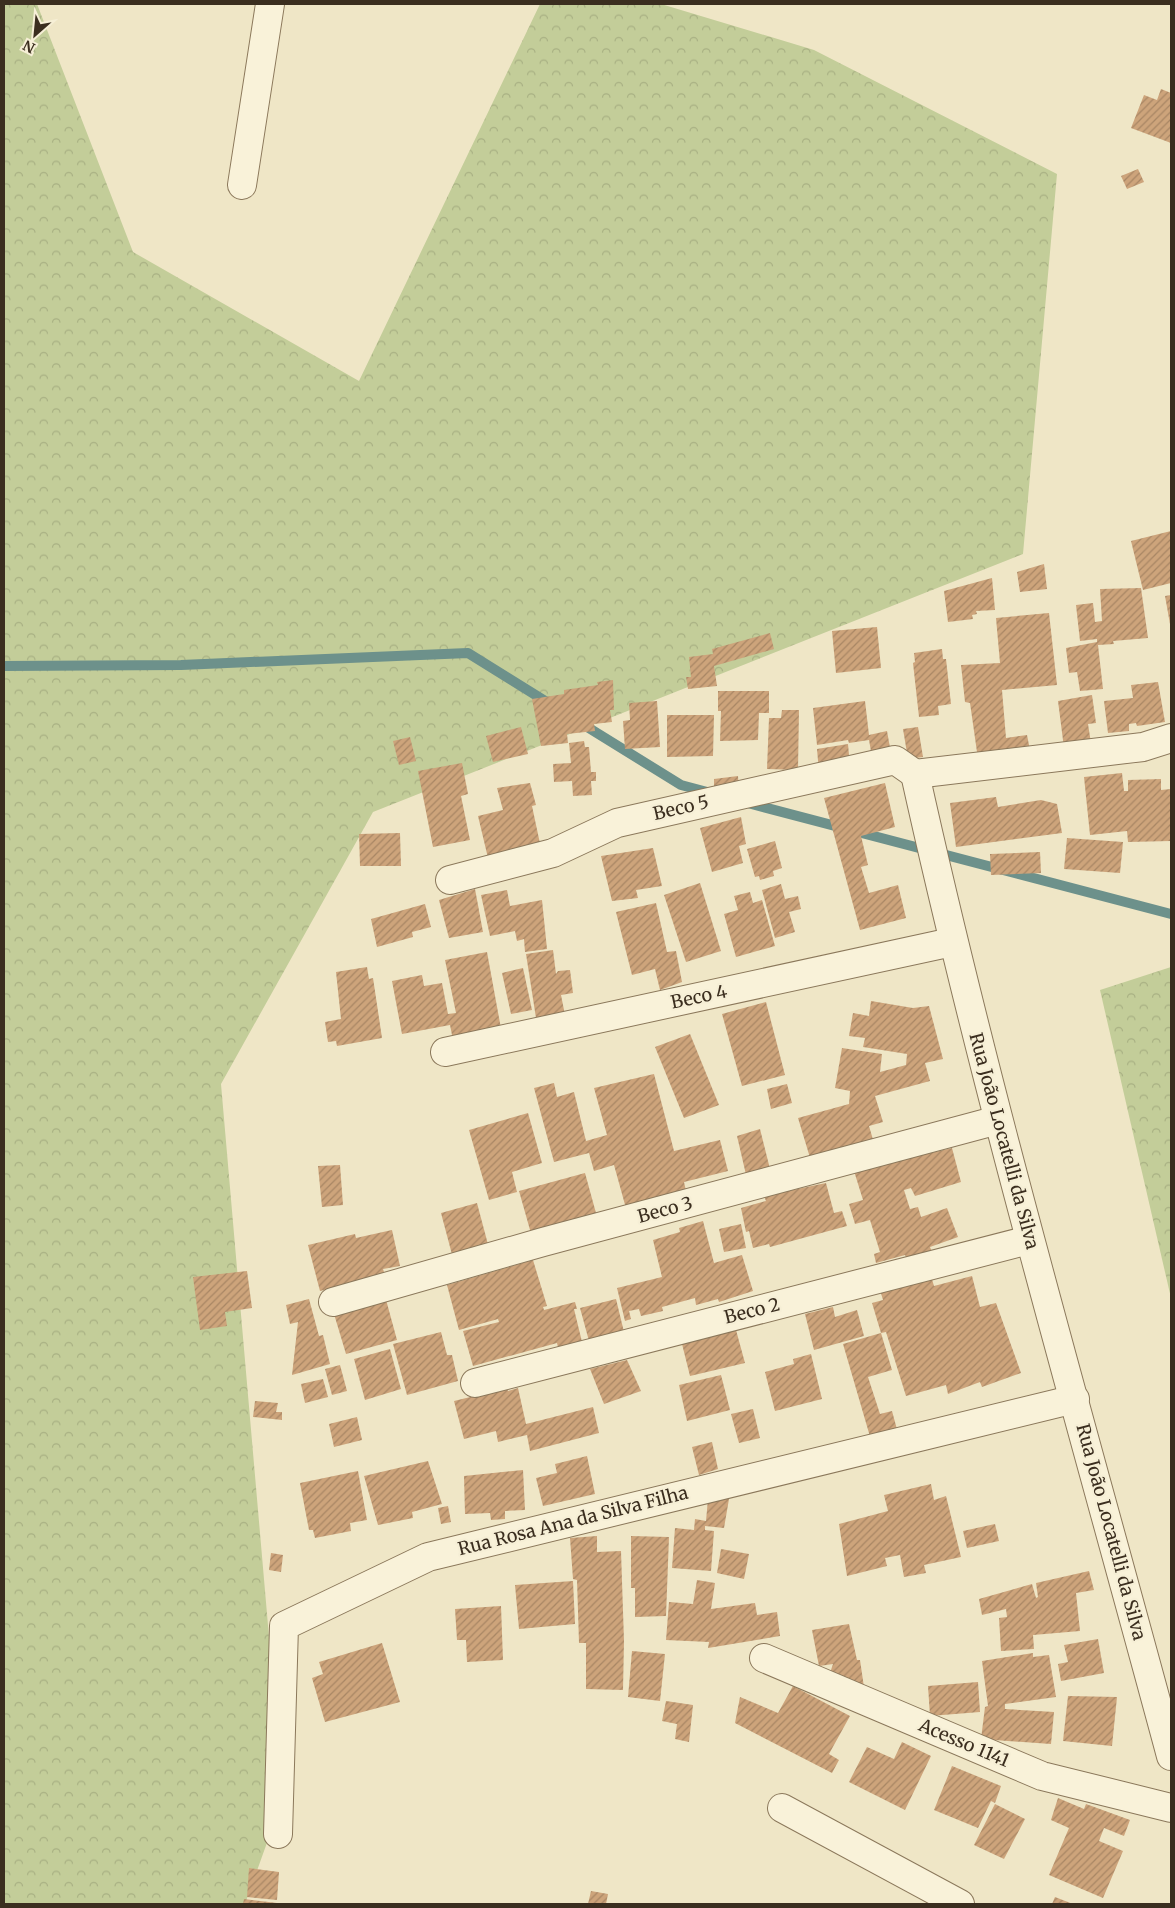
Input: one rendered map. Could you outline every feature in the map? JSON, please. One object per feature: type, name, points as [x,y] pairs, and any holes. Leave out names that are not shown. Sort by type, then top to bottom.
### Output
[{"type":"street","points":[[242,185],[270,4]]},
{"type":"street","points":[[915,774],[1143,746],[1171,738]]},
{"type":"street","name":"Beco 5","points":[[450,880],[553,853],[617,822],[895,760],[915,774]]},
{"type":"street","name":"Rua João Locatelli da Silva","points":[[915,774],[952,942],[1029,1240],[1075,1399],[1171,1756]]},
{"type":"street","name":"Beco 4","points":[[446,1052],[952,942]]},
{"type":"street","name":"Beco 3","points":[[333,1302],[553,1240],[998,1120]]},
{"type":"street","name":"Beco 2","points":[[475,1383],[1029,1240]]},
{"type":"street","name":"Rua Rosa Ana da Silva Filha","points":[[278,1834],[284,1626],[428,1556],[1075,1399]]},
{"type":"street","name":"Acesso 1141","points":[[764,1658],[1042,1776],[1171,1808]]},
{"type":"street","points":[[782,1808],[960,1904]]},
{"type":"green space","points":[[4,4],[37,4],[133,252],[359,381],[540,4],[661,4],[814,50],[1057,174],[1023,554],[373,812],[221,1084],[283,1798],[245,1904],[4,1904]]},
{"type":"green space","points":[[1171,967],[1171,1298],[1100,990]]},
{"type":"building","points":[[1161,89],[1171,93],[1171,143],[1131,128],[1144,95],[1157,100]]},
{"type":"building","points":[[1138,169],[1144,182],[1127,189],[1121,176]]},
{"type":"building","points":[[1171,531],[1171,583],[1143,590],[1131,541]]},
{"type":"building","points":[[1044,564],[1047,589],[1020,592],[1017,572]]},
{"type":"building","points":[[992,578],[995,610],[976,611],[977,614],[972,615],[973,619],[948,622],[944,591]]},
{"type":"building","points":[[1141,588],[1148,638],[1113,641],[1114,644],[1098,645],[1103,689],[1080,691],[1077,672],[1069,673],[1066,648],[1097,642],[1097,639],[1080,641],[1076,605],[1093,603],[1095,622],[1102,621],[1100,589]]},
{"type":"building","points":[[1171,595],[1171,624],[1170,624],[1165,596]]},
{"type":"building","points":[[1049,613],[1057,685],[1002,690],[1006,738],[1027,735],[1030,750],[978,759],[970,703],[965,702],[961,665],[1000,663],[996,618]]},
{"type":"building","points":[[877,627],[881,668],[836,673],[832,631]]},
{"type":"building","points":[[770,633],[774,649],[714,666],[717,686],[688,689],[686,677],[691,677],[689,657],[713,654],[712,649]]},
{"type":"building","points":[[942,649],[943,659],[946,659],[951,704],[938,706],[939,715],[919,717],[913,663],[915,662],[914,653]]},
{"type":"building","points":[[613,680],[614,710],[610,710],[612,722],[594,724],[595,731],[567,734],[568,743],[541,746],[532,699],[564,694],[564,690],[598,685],[597,682]]},
{"type":"building","points":[[1158,682],[1165,722],[1137,726],[1136,723],[1129,724],[1129,731],[1108,733],[1104,701],[1133,698],[1131,685]]},
{"type":"building","points":[[718,691],[769,691],[769,713],[759,713],[758,740],[720,741],[721,711],[718,711]]},
{"type":"building","points":[[1092,695],[1096,723],[1088,724],[1091,743],[1064,748],[1058,701]]},
{"type":"building","points":[[657,701],[660,747],[625,749],[623,721],[630,720],[629,703]]},
{"type":"building","points":[[865,701],[869,735],[887,731],[891,753],[872,757],[869,740],[849,743],[848,740],[817,745],[813,708]]},
{"type":"building","points":[[782,710],[799,710],[798,770],[767,769],[769,718],[781,718]]},
{"type":"building","points":[[667,715],[714,715],[713,756],[667,757]]},
{"type":"building","points":[[521,727],[528,754],[493,762],[486,736]]},
{"type":"building","points":[[918,727],[923,757],[908,759],[903,729]]},
{"type":"building","points":[[410,737],[416,761],[399,765],[393,741]]},
{"type":"building","points":[[584,741],[585,747],[589,747],[591,772],[596,772],[596,781],[591,781],[592,795],[573,796],[572,781],[554,782],[553,764],[571,763],[569,743]]},
{"type":"building","points":[[848,744],[850,766],[819,772],[817,749]]},
{"type":"building","points":[[462,763],[468,794],[461,796],[470,840],[433,847],[418,771]]},
{"type":"building","points":[[1122,773],[1124,791],[1128,791],[1128,780],[1161,779],[1161,790],[1171,789],[1171,841],[1128,842],[1127,831],[1090,835],[1084,777]]},
{"type":"building","points":[[738,776],[739,793],[714,797],[714,779]]},
{"type":"building","points":[[530,783],[536,805],[532,806],[542,853],[488,858],[478,816],[503,810],[497,788]]},
{"type":"building","points":[[885,783],[895,827],[861,836],[868,865],[861,867],[869,893],[898,885],[906,918],[860,930],[824,798]]},
{"type":"building","points":[[996,797],[998,807],[1041,800],[1057,804],[1062,833],[956,847],[950,803]]},
{"type":"building","points":[[741,817],[746,844],[739,846],[743,863],[712,872],[700,828]]},
{"type":"building","points":[[400,833],[401,866],[360,866],[359,834]]},
{"type":"building","points":[[1067,838],[1123,842],[1120,873],[1064,869]]},
{"type":"building","points":[[775,841],[782,868],[773,871],[774,876],[760,880],[759,876],[755,877],[747,849]]},
{"type":"building","points":[[653,848],[662,886],[636,890],[638,898],[612,901],[601,856]]},
{"type":"building","points":[[1040,852],[1041,873],[991,875],[990,854]]},
{"type":"building","points":[[700,883],[721,951],[686,962],[664,895]]},
{"type":"building","points":[[781,884],[785,899],[798,896],[801,909],[789,912],[795,932],[775,938],[762,890]]},
{"type":"building","points":[[475,889],[483,932],[449,938],[439,900]]},
{"type":"building","points":[[507,890],[510,906],[542,900],[547,949],[525,952],[524,939],[517,941],[515,931],[490,936],[481,895]]},
{"type":"building","points":[[750,892],[753,903],[762,900],[775,946],[736,957],[724,914],[738,910],[734,896]]},
{"type":"building","points":[[656,903],[667,952],[676,951],[682,982],[660,990],[655,969],[632,975],[616,912]]},
{"type":"building","points":[[425,904],[431,927],[412,932],[413,937],[377,947],[371,919]]},
{"type":"building","points":[[553,950],[556,974],[558,971],[570,970],[573,993],[561,995],[565,1015],[536,1018],[526,954]]},
{"type":"building","points":[[487,952],[502,1034],[454,1045],[450,1025],[402,1034],[392,981],[422,975],[424,986],[442,983],[448,1014],[456,1013],[445,960]]},
{"type":"building","points":[[367,967],[369,979],[373,978],[382,1038],[337,1046],[336,1041],[328,1042],[325,1022],[341,1019],[336,972]]},
{"type":"building","points":[[523,968],[532,1010],[511,1014],[502,973]]},
{"type":"building","points":[[871,1001],[913,1008],[929,1006],[943,1059],[925,1063],[930,1081],[875,1096],[883,1122],[869,1126],[874,1143],[811,1161],[798,1118],[849,1104],[850,1091],[835,1088],[842,1048],[882,1054],[880,1072],[906,1065],[907,1054],[863,1047],[865,1038],[849,1036],[853,1013],[869,1016]]},
{"type":"building","points":[[766,1002],[785,1075],[742,1086],[722,1014]]},
{"type":"building","points":[[690,1034],[719,1105],[684,1118],[655,1047]]},
{"type":"building","points":[[654,1074],[674,1151],[720,1140],[728,1171],[684,1182],[687,1195],[627,1212],[614,1165],[594,1171],[589,1153],[554,1162],[534,1088],[554,1083],[557,1097],[574,1092],[586,1141],[607,1135],[594,1088]]},
{"type":"building","points":[[787,1084],[792,1103],[771,1109],[767,1089]]},
{"type":"building","points":[[528,1113],[542,1163],[512,1172],[517,1192],[489,1200],[469,1130]]},
{"type":"building","points":[[760,1129],[772,1177],[747,1179],[737,1136]]},
{"type":"building","points":[[952,1148],[961,1182],[915,1196],[911,1188],[904,1190],[910,1209],[918,1207],[921,1217],[947,1208],[958,1237],[930,1247],[932,1252],[907,1259],[905,1255],[876,1263],[874,1254],[880,1252],[870,1220],[855,1224],[849,1204],[863,1200],[854,1171]]},
{"type":"building","points":[[340,1165],[343,1205],[322,1207],[318,1166]]},
{"type":"building","points":[[585,1173],[599,1224],[532,1237],[519,1191]]},
{"type":"building","points":[[826,1183],[834,1213],[842,1211],[847,1226],[770,1247],[769,1244],[753,1248],[749,1231],[746,1232],[741,1208],[766,1201],[764,1196]]},
{"type":"building","points":[[477,1203],[490,1252],[454,1262],[441,1213]]},
{"type":"building","points":[[703,1221],[714,1263],[742,1255],[753,1291],[719,1302],[718,1299],[696,1305],[695,1298],[662,1307],[663,1311],[641,1316],[639,1309],[629,1311],[631,1319],[625,1321],[617,1288],[662,1277],[653,1240],[680,1232],[679,1228]]},
{"type":"building","points":[[741,1224],[746,1248],[724,1252],[719,1229]]},
{"type":"building","points":[[392,1230],[400,1266],[383,1269],[385,1275],[320,1291],[308,1245],[355,1234],[356,1238]]},
{"type":"building","points":[[533,1260],[547,1306],[543,1307],[544,1310],[575,1302],[577,1309],[574,1309],[583,1346],[559,1352],[557,1343],[473,1366],[463,1331],[499,1322],[498,1319],[459,1330],[447,1285]]},
{"type":"building","points":[[247,1271],[252,1308],[225,1312],[227,1326],[200,1330],[193,1277]]},
{"type":"building","points":[[931,1276],[934,1286],[972,1276],[980,1307],[996,1303],[1021,1373],[982,1387],[980,1382],[948,1394],[946,1385],[906,1396],[886,1332],[881,1333],[872,1303],[883,1300],[880,1290]]},
{"type":"building","points":[[385,1296],[397,1340],[346,1354],[334,1314]]},
{"type":"building","points":[[309,1299],[319,1336],[323,1335],[330,1364],[292,1375],[298,1322],[290,1324],[286,1305]]},
{"type":"building","points":[[616,1299],[624,1332],[589,1341],[580,1308]]},
{"type":"building","points":[[833,1307],[835,1317],[857,1310],[864,1336],[814,1350],[805,1314]]},
{"type":"building","points":[[736,1330],[745,1363],[690,1376],[682,1344]]},
{"type":"building","points":[[441,1332],[447,1355],[452,1355],[458,1381],[407,1395],[393,1344]]},
{"type":"building","points":[[881,1333],[892,1370],[868,1377],[880,1414],[892,1411],[898,1433],[871,1440],[843,1344]]},
{"type":"building","points":[[390,1349],[401,1389],[365,1400],[354,1359]]},
{"type":"building","points":[[811,1354],[822,1399],[775,1411],[765,1372],[794,1364],[793,1359]]},
{"type":"building","points":[[627,1360],[641,1391],[604,1404],[590,1369]]},
{"type":"building","points":[[340,1365],[347,1391],[332,1395],[325,1369]]},
{"type":"building","points":[[721,1375],[730,1410],[687,1421],[679,1385]]},
{"type":"building","points":[[323,1379],[328,1397],[305,1403],[301,1384]]},
{"type":"building","points":[[507,1388],[508,1391],[518,1388],[526,1424],[593,1407],[599,1433],[530,1451],[527,1435],[498,1442],[496,1431],[464,1439],[454,1401]]},
{"type":"building","points":[[255,1401],[278,1403],[276,1412],[282,1412],[282,1420],[253,1417]]},
{"type":"building","points":[[753,1409],[760,1438],[739,1443],[731,1414]]},
{"type":"building","points":[[357,1417],[362,1440],[334,1447],[329,1424]]},
{"type":"building","points":[[712,1442],[718,1469],[699,1475],[692,1447]]},
{"type":"building","points":[[587,1456],[595,1494],[543,1506],[536,1478],[557,1473],[555,1464]]},
{"type":"building","points":[[428,1461],[442,1504],[412,1512],[413,1518],[378,1525],[364,1476]]},
{"type":"building","points":[[523,1470],[525,1510],[505,1511],[505,1519],[491,1520],[490,1513],[465,1514],[464,1476]]},
{"type":"building","points":[[358,1471],[367,1520],[350,1523],[351,1531],[315,1538],[313,1530],[309,1530],[300,1483]]},
{"type":"building","points":[[931,1484],[934,1500],[946,1496],[961,1557],[924,1565],[926,1573],[904,1577],[900,1555],[885,1558],[887,1566],[847,1576],[839,1524],[888,1511],[884,1495]]},
{"type":"building","points":[[708,1499],[729,1499],[724,1528],[705,1526],[705,1530],[714,1531],[711,1571],[672,1568],[675,1528],[694,1530],[695,1519],[706,1521]]},
{"type":"building","points":[[448,1506],[451,1522],[441,1524],[438,1508]]},
{"type":"building","points":[[995,1524],[999,1541],[967,1548],[963,1531]]},
{"type":"building","points":[[597,1536],[597,1552],[621,1551],[624,1641],[623,1690],[586,1689],[586,1643],[579,1643],[577,1580],[573,1579],[570,1538]]},
{"type":"building","points":[[631,1536],[669,1537],[666,1616],[635,1617],[635,1588],[631,1588]]},
{"type":"building","points":[[721,1549],[749,1554],[744,1579],[717,1573]]},
{"type":"building","points":[[271,1553],[283,1555],[281,1572],[269,1570]]},
{"type":"building","points":[[1089,1571],[1094,1590],[1076,1593],[1080,1631],[1033,1635],[1034,1649],[1001,1651],[999,1618],[1007,1617],[1006,1609],[982,1615],[979,1599],[1032,1584],[1036,1598],[1038,1597],[1036,1583]]},
{"type":"building","points":[[697,1580],[715,1583],[711,1609],[755,1603],[757,1615],[777,1612],[780,1636],[708,1648],[709,1642],[666,1640],[669,1602],[693,1604]]},
{"type":"building","points":[[573,1581],[575,1624],[519,1629],[515,1585]]},
{"type":"building","points":[[501,1606],[503,1660],[467,1662],[466,1640],[457,1640],[455,1609]]},
{"type":"building","points":[[849,1624],[857,1660],[860,1660],[865,1694],[828,1679],[833,1664],[819,1666],[812,1630]]},
{"type":"building","points":[[1098,1639],[1104,1673],[1061,1681],[1058,1664],[1068,1662],[1064,1645]]},
{"type":"building","points":[[382,1643],[400,1702],[325,1722],[312,1678],[323,1674],[319,1662]]},
{"type":"building","points":[[632,1651],[665,1654],[660,1701],[628,1697]]},
{"type":"building","points":[[1033,1653],[1033,1657],[1049,1655],[1056,1697],[1005,1704],[1005,1709],[1054,1712],[1051,1744],[981,1739],[985,1707],[988,1706],[982,1661]]},
{"type":"building","points":[[978,1682],[980,1712],[930,1716],[928,1686]]},
{"type":"building","points":[[793,1686],[850,1716],[829,1754],[839,1760],[832,1773],[735,1723],[740,1697],[778,1713]]},
{"type":"building","points":[[1068,1696],[1117,1697],[1112,1746],[1063,1741]]},
{"type":"building","points":[[666,1701],[693,1705],[689,1742],[675,1739],[677,1724],[662,1721]]},
{"type":"building","points":[[902,1742],[931,1756],[905,1810],[849,1782],[867,1747],[894,1759]]},
{"type":"building","points":[[952,1766],[1001,1786],[995,1803],[991,1801],[978,1828],[934,1810]]},
{"type":"building","points":[[1058,1798],[1084,1809],[1086,1804],[1130,1820],[1124,1836],[1104,1828],[1099,1841],[1123,1851],[1103,1898],[1049,1875],[1069,1828],[1051,1820]]},
{"type":"building","points":[[995,1804],[1025,1819],[1004,1859],[974,1845]]},
{"type":"building","points":[[249,1868],[279,1872],[277,1900],[247,1897]]},
{"type":"building","points":[[591,1891],[608,1894],[606,1904],[588,1904]]},
{"type":"building","points":[[1055,1897],[1073,1904],[1052,1904]]},
{"type":"building","points":[[244,1899],[277,1903],[277,1904],[243,1904]]},
{"type":"waterway","points":[[4,666],[181,665],[468,653],[550,704]]},
{"type":"waterway","points":[[584,725],[681,785],[711,793]]},
{"type":"waterway","points":[[744,802],[1171,914]]}]
